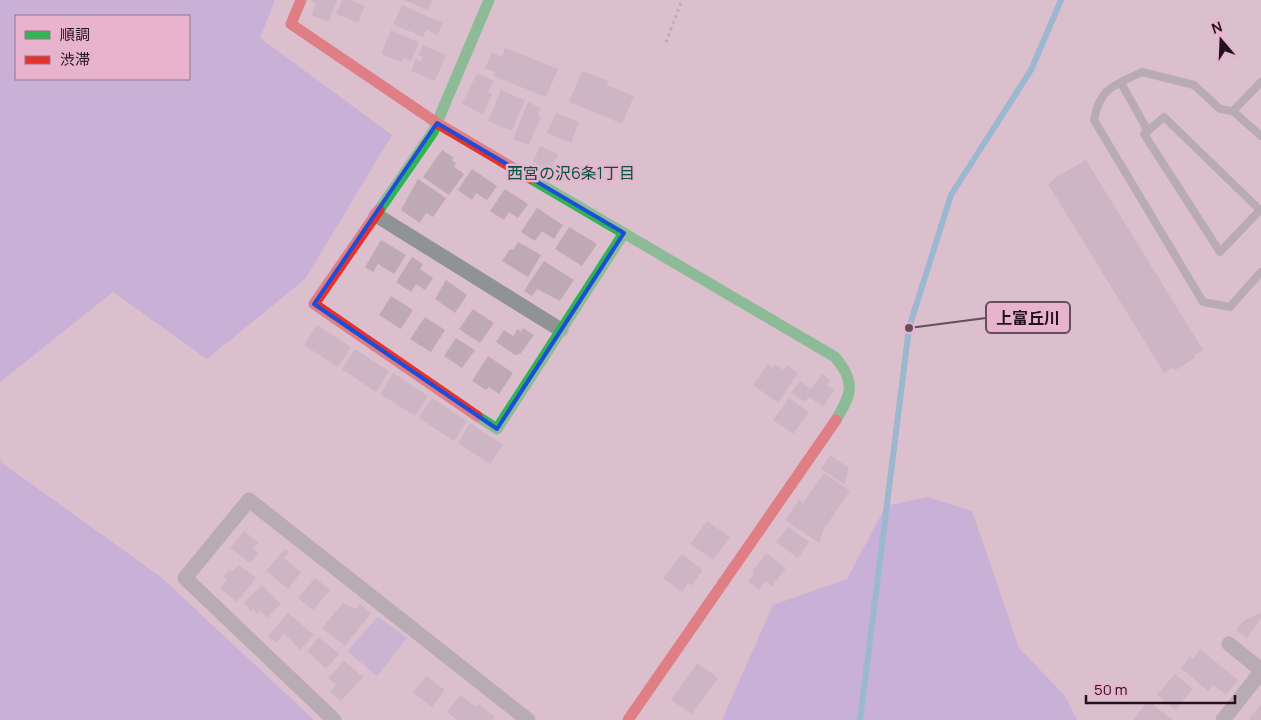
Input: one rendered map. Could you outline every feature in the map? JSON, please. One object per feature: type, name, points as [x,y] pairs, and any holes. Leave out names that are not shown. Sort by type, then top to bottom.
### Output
[{"type":"street","points":[[301,0],[291,24],[437,123],[835,357],[848,371],[851,391],[837,419],[628,720]]},
{"type":"street","points":[[489,0],[433,132],[314,304],[497,429],[624,233]]},
{"type":"street","points":[[376,215],[561,330]]},
{"type":"street","points":[[334,720],[185,578],[249,500],[528,720]]},
{"type":"street","points":[[1223,720],[1261,671],[1229,644]]},
{"type":"lane","points":[[1261,136],[1233,111],[1220,109],[1194,85],[1142,72],[1106,91],[1097,104],[1094,120],[1203,302],[1230,307],[1261,272]]},
{"type":"lane","points":[[1233,111],[1261,82]]},
{"type":"lane","points":[[1121,83],[1148,131]]},
{"type":"lane","points":[[1164,116],[1261,210],[1220,252],[1144,134],[1164,116]]},
{"type":"path","points":[[666,42],[682,0]]},
{"type":"highlighted area","points":[[437,123],[624,233],[497,429],[314,304]]},
{"type":"shaded area","points":[[0,0],[275,0],[260,38],[392,135],[305,279],[207,359],[113,292],[0,382]]},
{"type":"shaded area","points":[[0,457],[1,462],[162,578],[314,720],[0,720]]},
{"type":"shaded area","points":[[927,497],[972,511],[1019,648],[1065,696],[1077,720],[722,720],[773,605],[847,579],[886,506]]},
{"type":"shaded area","points":[[378,617],[407,638],[377,676],[347,651]]},
{"type":"building","points":[[310,0],[337,0],[328,22],[311,15],[316,3]]},
{"type":"building","points":[[342,0],[351,0],[365,6],[358,23],[336,14]]},
{"type":"building","points":[[404,0],[432,0],[428,10]]},
{"type":"building","points":[[402,5],[443,23],[437,35],[426,30],[423,37],[393,24]]},
{"type":"building","points":[[391,30],[419,42],[411,61],[404,58],[402,62],[381,54]]},
{"type":"building","points":[[423,45],[446,55],[435,81],[411,71],[416,59],[421,62],[423,57],[418,55]]},
{"type":"building","points":[[505,48],[558,69],[546,97],[494,76],[495,72],[485,68],[492,52],[502,57]]},
{"type":"building","points":[[582,71],[608,81],[606,85],[634,96],[622,124],[569,102]]},
{"type":"building","points":[[477,73],[494,81],[488,92],[492,94],[483,114],[462,104]]},
{"type":"building","points":[[501,90],[525,100],[512,131],[488,121]]},
{"type":"building","points":[[528,102],[541,108],[538,115],[541,116],[529,145],[513,139]]},
{"type":"building","points":[[556,113],[579,122],[571,143],[547,133]]},
{"type":"building","points":[[540,146],[558,154],[551,170],[533,162]]},
{"type":"building","points":[[442,150],[454,158],[452,160],[456,163],[454,167],[464,174],[449,195],[423,177]]},
{"type":"building","points":[[1086,160],[1203,350],[1194,355],[1195,358],[1174,371],[1172,368],[1164,373],[1048,184],[1054,178]]},
{"type":"building","points":[[472,169],[497,186],[487,200],[476,193],[472,200],[458,190]]},
{"type":"building","points":[[418,179],[446,198],[433,217],[426,213],[420,223],[401,210]]},
{"type":"building","points":[[505,189],[528,204],[518,218],[509,212],[504,220],[490,211]]},
{"type":"building","points":[[537,208],[563,225],[554,239],[542,231],[535,241],[521,232]]},
{"type":"building","points":[[569,227],[597,244],[582,266],[555,249]]},
{"type":"building","points":[[381,240],[406,255],[394,274],[378,264],[373,272],[365,267]]},
{"type":"building","points":[[518,242],[541,255],[528,277],[502,261],[510,249],[513,250]]},
{"type":"building","points":[[412,257],[423,264],[420,269],[433,278],[425,290],[416,284],[411,292],[396,282]]},
{"type":"building","points":[[544,261],[574,280],[560,301],[537,289],[532,296],[524,291]]},
{"type":"building","points":[[446,280],[467,295],[455,313],[435,299]]},
{"type":"building","points":[[391,296],[413,310],[401,329],[379,315]]},
{"type":"building","points":[[473,309],[494,323],[480,343],[459,329]]},
{"type":"building","points":[[425,317],[445,330],[431,352],[410,339]]},
{"type":"building","points":[[317,325],[351,347],[338,367],[304,345]]},
{"type":"building","points":[[523,328],[534,335],[520,354],[515,355],[496,342],[504,330],[513,336],[518,329],[521,332]]},
{"type":"building","points":[[456,338],[475,350],[462,368],[444,356]]},
{"type":"building","points":[[355,349],[389,371],[376,392],[342,369]]},
{"type":"building","points":[[488,356],[513,373],[499,394],[489,387],[486,390],[472,381]]},
{"type":"building","points":[[768,364],[773,368],[775,364],[784,370],[787,365],[798,373],[778,403],[753,385]]},
{"type":"building","points":[[393,373],[428,396],[415,416],[380,394]]},
{"type":"building","points":[[822,374],[830,380],[827,385],[834,390],[823,407],[809,397],[805,402],[791,393],[800,381],[811,389]]},
{"type":"building","points":[[432,398],[467,421],[454,441],[419,418]]},
{"type":"building","points":[[789,398],[809,412],[793,434],[773,420]]},
{"type":"building","points":[[470,423],[503,445],[490,464],[458,443]]},
{"type":"building","points":[[830,455],[849,468],[844,484],[821,469]]},
{"type":"building","points":[[824,473],[850,491],[824,529],[819,543],[785,520],[799,500],[803,503]]},
{"type":"building","points":[[707,521],[730,537],[713,560],[690,544]]},
{"type":"building","points":[[788,527],[809,542],[798,558],[776,542]]},
{"type":"building","points":[[244,531],[259,543],[253,549],[258,553],[250,563],[230,548]]},
{"type":"building","points":[[285,549],[289,552],[284,558],[301,572],[288,589],[266,571]]},
{"type":"building","points":[[766,553],[786,568],[772,586],[765,581],[759,590],[748,581],[754,574],[752,572]]},
{"type":"building","points":[[682,554],[703,570],[691,586],[688,583],[682,592],[663,578]]},
{"type":"building","points":[[239,565],[256,578],[237,602],[220,588],[227,580],[223,577],[229,570],[232,572]]},
{"type":"building","points":[[315,578],[330,590],[313,610],[298,598]]},
{"type":"building","points":[[262,585],[281,604],[267,618],[260,611],[258,614],[253,609],[251,611],[243,603]]},
{"type":"building","points":[[343,603],[356,609],[360,604],[371,613],[345,646],[322,628]]},
{"type":"building","points":[[1261,612],[1261,619],[1247,638],[1236,630],[1242,622]]},
{"type":"building","points":[[288,613],[314,635],[300,650],[284,633],[276,643],[268,636]]},
{"type":"building","points":[[319,637],[339,654],[326,669],[307,651]]},
{"type":"building","points":[[1200,649],[1238,680],[1226,695],[1213,685],[1208,691],[1181,668],[1190,656],[1193,659]]},
{"type":"building","points":[[344,661],[363,677],[341,701],[330,692],[336,685],[328,678]]},
{"type":"building","points":[[697,663],[718,678],[692,714],[671,700]]},
{"type":"building","points":[[1175,674],[1193,689],[1175,710],[1157,695]]},
{"type":"building","points":[[426,676],[445,690],[432,707],[413,693]]},
{"type":"building","points":[[460,695],[476,707],[478,704],[495,717],[492,720],[457,720],[447,712]]},
{"type":"building","points":[[1148,701],[1173,720],[1133,720]]},
{"type":"building","points":[[1261,704],[1261,720],[1251,720],[1249,718]]},
{"type":"waterway","points":[[860,720],[909,328],[951,195],[1031,70],[1061,0]]},
{"type":"traffic: fast","points":[[379,210],[433,132],[489,0]]},
{"type":"traffic: fast","points":[[530,178],[835,357],[842,366],[849,381],[846,402],[836,420]]},
{"type":"traffic: fast","points":[[477,416],[497,429],[624,233]]},
{"type":"traffic: jam","points":[[301,0],[291,24],[437,123],[530,178]]},
{"type":"traffic: jam","points":[[379,210],[314,304],[477,416]]},
{"type":"traffic: jam","points":[[628,720],[836,420]]},
{"type":"place","name":"上富丘川","points":[[909,328]]},
{"type":"district","name":"西宮の沢6条1丁目","points":[[571,173]]}]
